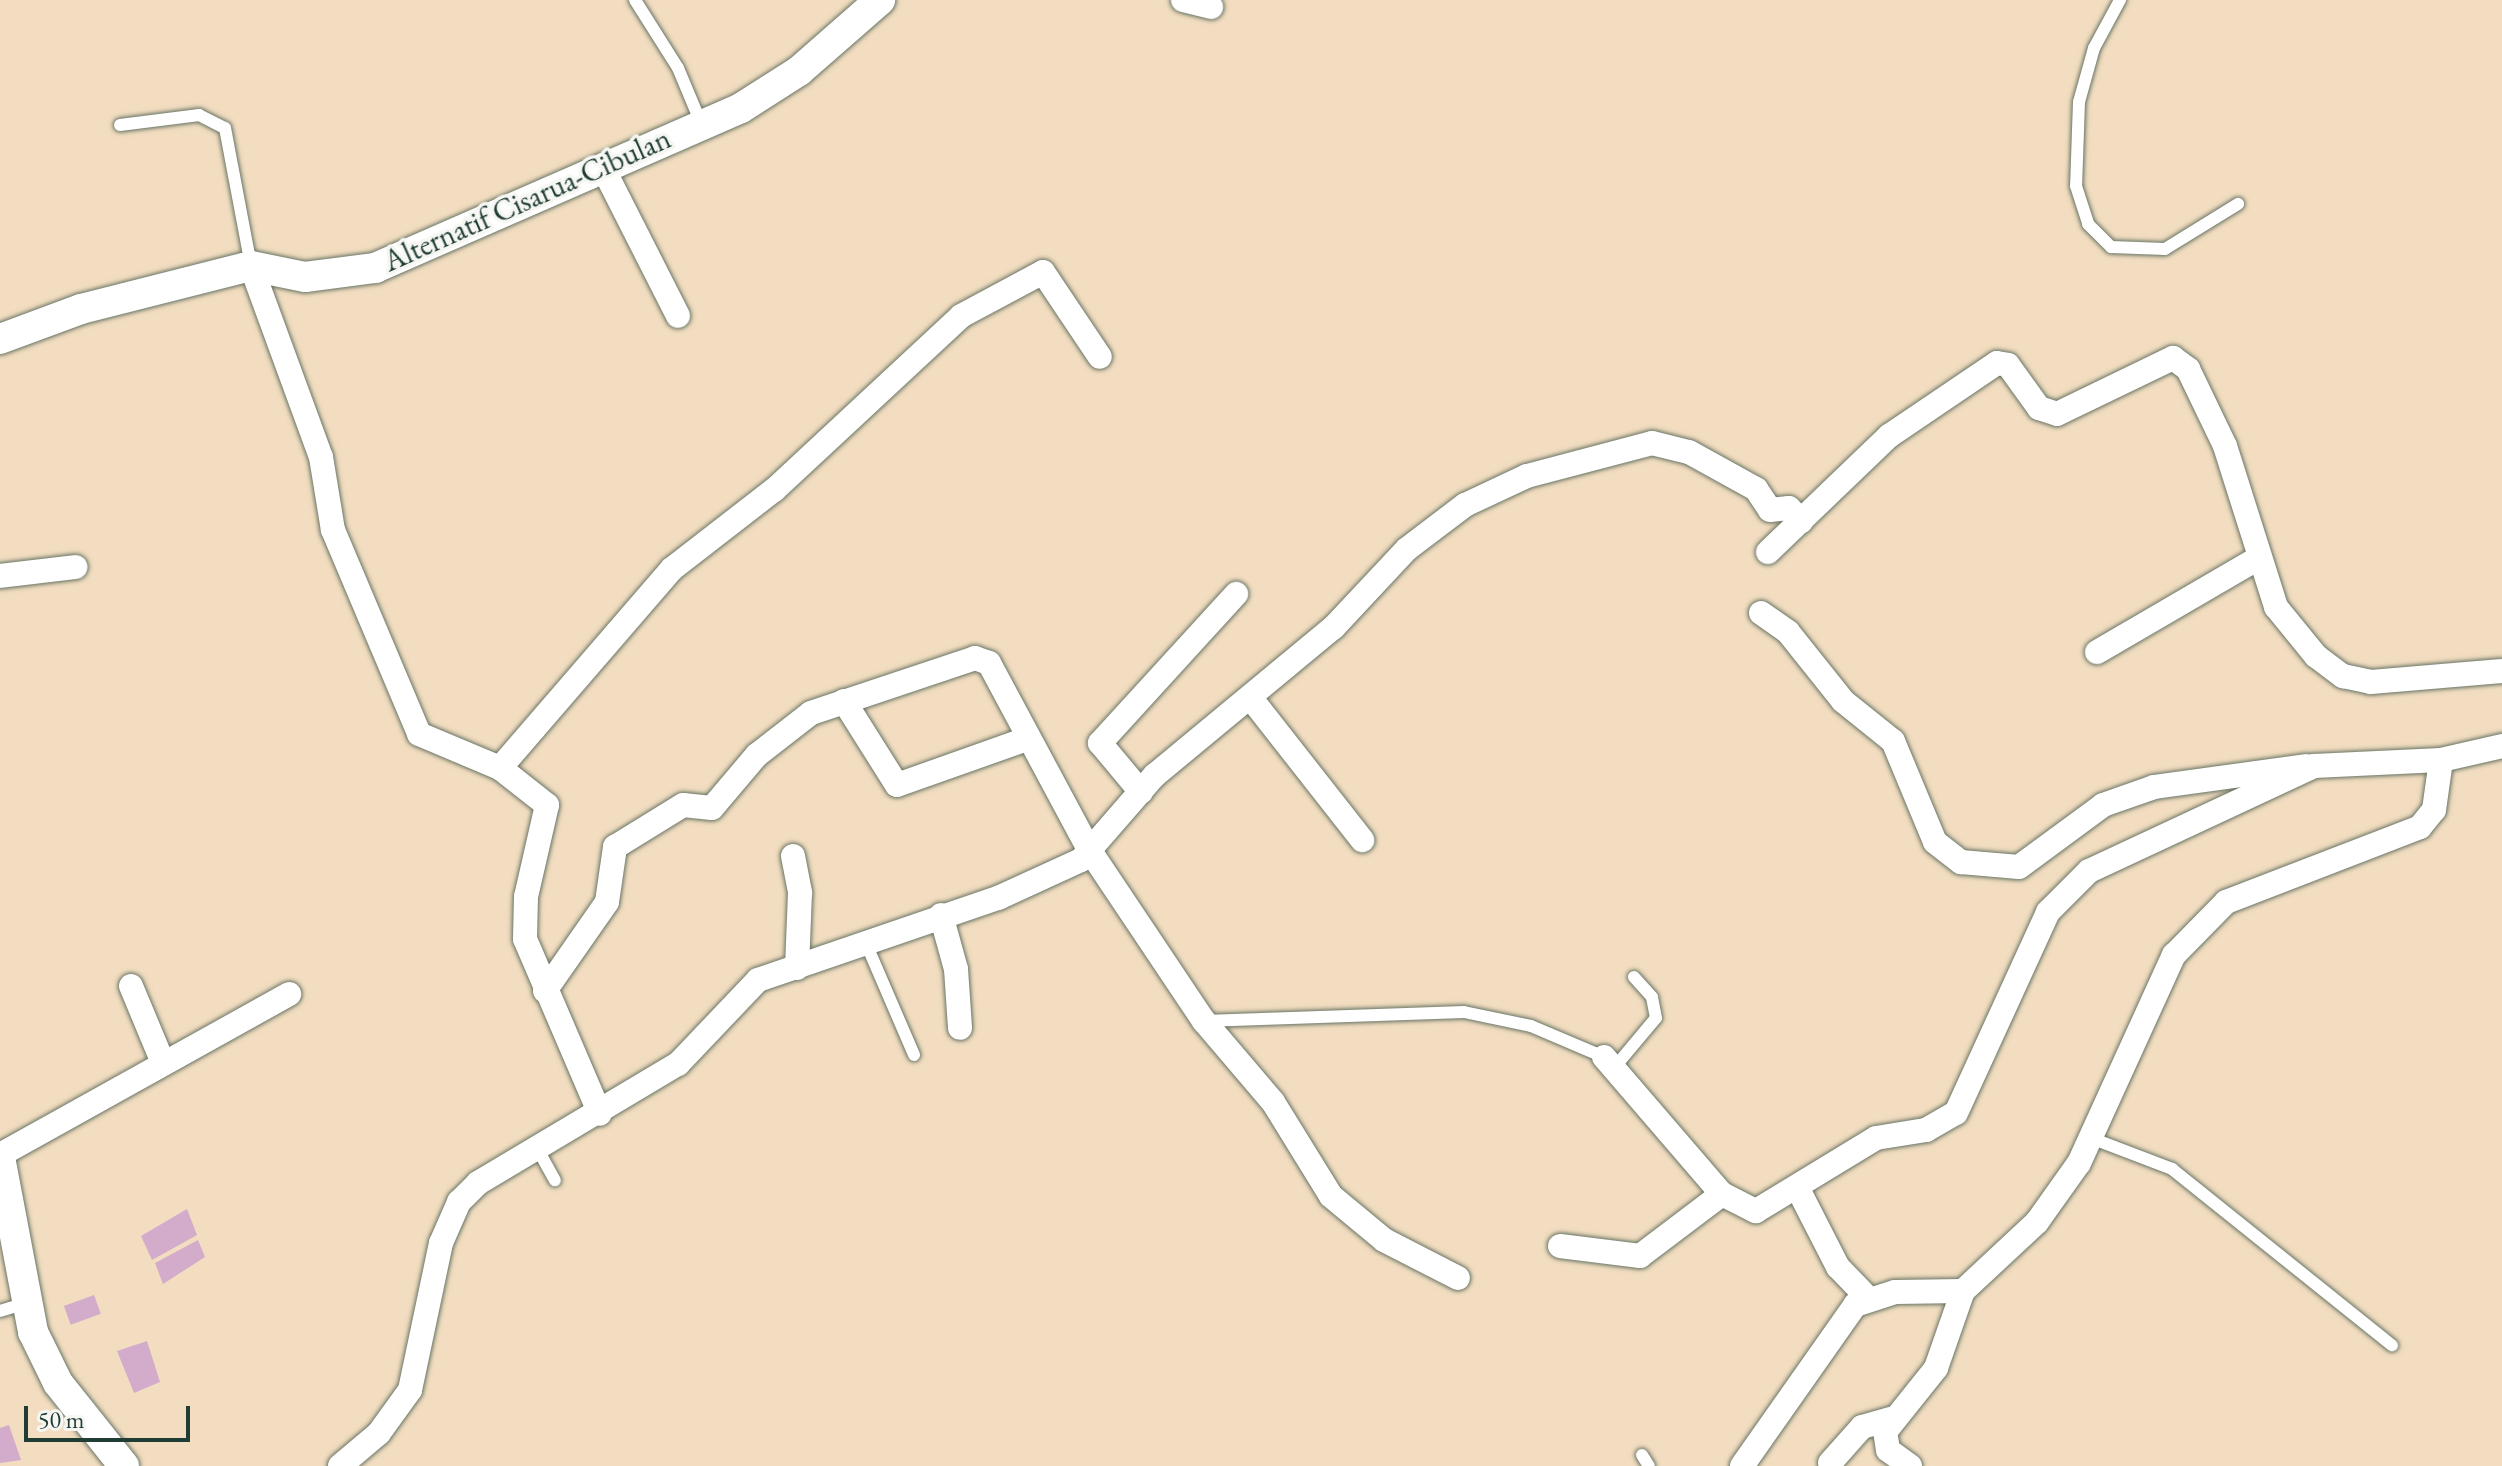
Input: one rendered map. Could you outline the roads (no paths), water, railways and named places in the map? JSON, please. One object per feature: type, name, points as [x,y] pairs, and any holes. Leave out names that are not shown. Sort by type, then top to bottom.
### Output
[{"type":"street","name":"Alternatif Cisarua-Cibulan","points":[[0,339],[81,309],[251,266],[305,277],[375,268],[702,124],[799,71],[880,0]]},
{"type":"street","points":[[1183,0],[1211,7]]},
{"type":"street","points":[[602,166],[678,316]]},
{"type":"street","points":[[251,266],[321,457],[333,530],[419,734],[500,768],[547,805],[526,897],[525,939],[600,1114]]},
{"type":"street","points":[[500,768],[672,569],[774,490],[961,316],[1043,272],[1100,357]]},
{"type":"street","points":[[1768,552],[1889,436],[1997,363],[2008,365],[2039,408],[2057,414],[2173,358],[2188,369],[2225,446],[2257,559],[2294,633],[2343,676],[2378,682],[2502,671]]},
{"type":"street","points":[[340,1466],[379,1433],[410,1390],[436,1259],[459,1202],[537,1148],[600,1114],[692,1053],[748,987],[865,941],[1031,885],[1081,860],[1088,848],[1141,792],[1376,590],[1426,532],[1527,476],[1652,443],[1689,452],[1756,489],[1770,510],[1789,508],[1801,521]]},
{"type":"street","points":[[2097,652],[2257,559]]},
{"type":"street","points":[[0,576],[75,567]]},
{"type":"street","points":[[1141,792],[1100,743],[1236,594]]},
{"type":"street","points":[[1761,613],[1788,632],[1843,701],[1885,730],[1935,842],[1961,862],[2019,867],[2103,805],[2154,787],[2262,767],[2441,760],[2502,746]]},
{"type":"street","points":[[545,991],[607,902],[615,847],[683,805],[712,808],[783,734],[844,701],[975,658],[989,663],[1088,848],[1204,1021],[1255,1078],[1344,1210],[1458,1278]]},
{"type":"street","points":[[1250,697],[1362,840]]},
{"type":"street","points":[[844,701],[897,785],[1027,739]]},
{"type":"street","points":[[1910,1466],[1885,1442],[1893,1418],[1936,1368],[1963,1291],[2037,1222],[2091,1138],[2164,973],[2202,923],[2268,880],[2413,832],[2434,810],[2441,760]]},
{"type":"street","points":[[1609,1062],[1722,1194],[1756,1211],[1876,1138],[1926,1130],[1956,1113],[2048,912],[2072,882],[2314,766]]},
{"type":"street","points":[[793,856],[800,893],[797,968]]},
{"type":"street","points":[[941,915],[956,969],[960,1028]]},
{"type":"street","points":[[131,986],[163,1063]]},
{"type":"street","points":[[124,1466],[58,1383],[12,1308],[0,1156],[289,994]]},
{"type":"street","points":[[1797,1187],[1838,1267],[1867,1297]]},
{"type":"street","points":[[1560,1246],[1640,1256],[1722,1194]]},
{"type":"street","points":[[1742,1466],[1833,1326],[1867,1297],[1963,1291]]},
{"type":"street","points":[[1830,1463],[1862,1427],[1893,1418]]},
{"type":"lane","points":[[635,0],[682,75],[702,124]]},
{"type":"lane","points":[[2120,0],[2094,48],[2079,102],[2076,186],[2088,224],[2111,247],[2165,249],[2238,204]]},
{"type":"lane","points":[[120,125],[199,115],[225,128],[251,266]]},
{"type":"lane","points":[[865,941],[914,1055]]},
{"type":"lane","points":[[1204,1021],[1464,1012],[1531,1026],[1609,1062],[1656,1018],[1656,1004],[1634,977]]},
{"type":"lane","points":[[2091,1138],[2172,1169],[2392,1345]]},
{"type":"lane","points":[[537,1148],[555,1180]]}]
